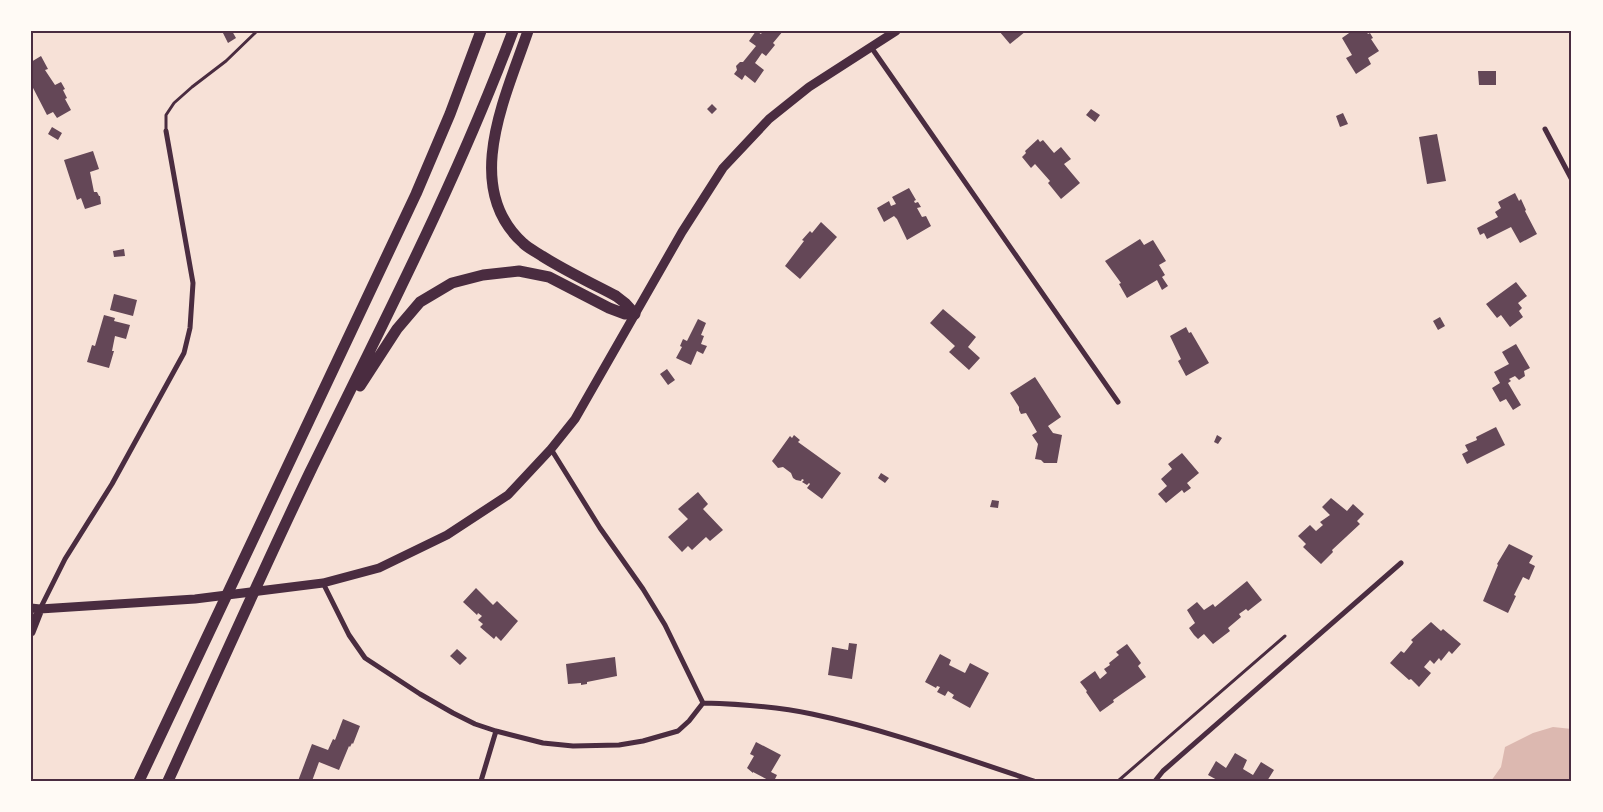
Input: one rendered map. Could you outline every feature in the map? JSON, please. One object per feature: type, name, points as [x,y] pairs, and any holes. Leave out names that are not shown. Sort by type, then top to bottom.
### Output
[{"type":"highway","points":[[139,781],[416,194],[450,114],[481,31]]},
{"type":"highway","points":[[168,781],[264,569],[431,224],[472,132],[513,31]]},
{"type":"highway","points":[[528,31],[498,122],[492,148],[491,169],[494,193],[503,216],[512,231],[524,244],[552,262],[616,296],[635,314]]},
{"type":"highway","points":[[310,474],[373,364],[397,329],[420,302],[452,284],[483,275],[520,271],[549,277],[609,308],[625,314],[635,314]]},
{"type":"main road","points":[[31,632],[36,608],[195,599],[323,583],[379,568],[447,535],[508,494],[551,449],[575,419],[682,232],[723,168],[769,119],[802,92],[896,31]]},
{"type":"street","points":[[871,47],[1118,402]]},
{"type":"street","points":[[1545,129],[1572,180]]},
{"type":"street","points":[[36,608],[112,484],[184,353],[190,328],[194,284],[166,131]]},
{"type":"street","points":[[551,449],[600,528],[643,589],[665,625],[703,703]]},
{"type":"street","points":[[1155,781],[1401,563]]},
{"type":"street","points":[[323,583],[349,635],[365,658],[420,694],[475,724],[496,732],[573,746],[619,745],[643,741],[678,731],[690,721],[703,703]]},
{"type":"street","points":[[703,703],[760,705],[812,714],[883,732],[1034,781]]},
{"type":"street","points":[[481,781],[496,732]]},
{"type":"lane","points":[[166,131],[166,115],[174,103],[226,61],[257,31]]},
{"type":"lane","points":[[1118,781],[1285,636]]},
{"type":"shaded area","points":[[1553,727],[1572,729],[1572,781],[1491,781],[1501,767],[1505,747],[1533,733]]},
{"type":"building","points":[[222,31],[232,31],[236,38],[228,43]]},
{"type":"building","points":[[756,31],[761,34],[763,31],[783,31],[773,43],[775,45],[766,56],[762,53],[755,63],[764,70],[755,83],[745,75],[742,80],[734,74],[737,70],[736,66],[743,62],[756,46],[749,41]]},
{"type":"building","points":[[999,31],[1026,31],[1010,44]]},
{"type":"building","points":[[1352,31],[1366,31],[1368,34],[1370,33],[1373,38],[1371,39],[1379,51],[1368,58],[1371,64],[1356,74],[1346,58],[1352,55],[1342,38]]},
{"type":"building","points":[[41,56],[48,69],[45,70],[55,85],[61,82],[65,89],[63,90],[67,98],[65,99],[71,110],[57,118],[53,112],[47,115],[31,84],[33,82],[31,79],[31,62]]},
{"type":"building","points":[[1478,71],[1496,71],[1496,85],[1479,85]]},
{"type":"building","points":[[712,104],[717,109],[712,114],[707,109]]},
{"type":"building","points":[[1091,109],[1100,115],[1095,122],[1086,115]]},
{"type":"building","points":[[1343,113],[1348,124],[1340,127],[1336,116]]},
{"type":"building","points":[[52,127],[62,133],[58,140],[48,134]]},
{"type":"building","points":[[1437,134],[1446,181],[1427,184],[1419,137]]},
{"type":"building","points":[[1038,139],[1040,142],[1043,140],[1054,153],[1061,147],[1071,159],[1064,164],[1080,183],[1061,199],[1048,183],[1050,181],[1035,164],[1031,168],[1022,157],[1026,153],[1025,151]]},
{"type":"building","points":[[93,151],[99,169],[90,172],[94,192],[97,192],[100,196],[101,204],[85,209],[81,198],[77,200],[64,160]]},
{"type":"building","points":[[909,188],[916,200],[914,201],[915,203],[918,202],[921,207],[917,208],[922,217],[926,216],[931,226],[907,240],[897,219],[894,216],[884,222],[877,208],[889,201],[891,206],[896,204],[892,197]]},
{"type":"building","points":[[1515,193],[1519,201],[1521,199],[1537,234],[1520,243],[1511,227],[1487,239],[1484,233],[1480,235],[1477,228],[1498,217],[1495,212],[1501,208],[1498,202]]},
{"type":"building","points":[[821,222],[837,237],[800,279],[785,266],[804,241],[802,240],[810,231],[812,233]]},
{"type":"building","points":[[1140,239],[1144,245],[1153,240],[1166,261],[1159,265],[1165,275],[1162,277],[1168,286],[1162,290],[1157,280],[1127,298],[1119,284],[1121,283],[1105,261]]},
{"type":"building","points":[[124,249],[125,256],[114,257],[113,251]]},
{"type":"building","points":[[1516,282],[1527,296],[1518,303],[1522,308],[1519,311],[1523,317],[1510,327],[1501,315],[1497,318],[1486,304]]},
{"type":"building","points":[[114,294],[137,300],[133,316],[110,310]]},
{"type":"building","points":[[943,309],[976,337],[968,347],[980,358],[969,370],[949,352],[955,346],[930,323]]},
{"type":"building","points":[[104,315],[115,318],[114,321],[130,325],[126,339],[115,336],[112,351],[114,351],[109,368],[87,362],[92,345],[95,346]]},
{"type":"building","points":[[1440,317],[1445,326],[1438,330],[1433,321]]},
{"type":"building","points":[[698,319],[706,323],[701,335],[704,336],[701,344],[707,346],[703,354],[697,351],[691,365],[676,358],[682,347],[680,346],[683,339],[687,341]]},
{"type":"building","points":[[1186,327],[1189,333],[1191,332],[1209,363],[1186,376],[1178,361],[1181,359],[1170,336]]},
{"type":"building","points":[[1516,344],[1530,368],[1524,371],[1525,376],[1519,380],[1515,376],[1509,379],[1511,381],[1508,383],[1521,405],[1513,410],[1506,399],[1500,402],[1492,388],[1500,383],[1494,372],[1509,364],[1502,352]]},
{"type":"building","points":[[667,369],[675,380],[668,385],[660,374]]},
{"type":"building","points":[[1035,377],[1061,417],[1048,426],[1053,433],[1062,435],[1057,463],[1044,463],[1041,460],[1035,459],[1038,444],[1032,435],[1037,432],[1026,413],[1021,414],[1010,393]]},
{"type":"building","points":[[1496,427],[1505,445],[1467,464],[1462,454],[1468,451],[1465,445],[1477,440],[1476,437]]},
{"type":"building","points":[[794,435],[800,440],[798,442],[841,473],[822,499],[807,488],[809,483],[807,485],[802,482],[804,480],[802,479],[801,481],[796,480],[791,473],[783,467],[778,468],[772,461],[790,436],[792,438]]},
{"type":"building","points":[[1217,435],[1222,438],[1218,444],[1214,442]]},
{"type":"building","points":[[1182,453],[1199,473],[1187,483],[1191,488],[1184,493],[1182,490],[1166,503],[1158,494],[1167,486],[1161,479],[1172,469],[1168,464]]},
{"type":"building","points":[[881,473],[889,478],[885,483],[878,478]]},
{"type":"building","points":[[698,492],[708,504],[703,509],[723,530],[710,541],[706,537],[692,550],[688,546],[682,552],[668,537],[688,519],[678,509]]},
{"type":"building","points":[[1331,498],[1347,511],[1353,504],[1364,514],[1357,521],[1360,524],[1332,550],[1333,552],[1321,564],[1303,547],[1306,544],[1298,536],[1310,525],[1316,531],[1323,525],[1320,522],[1330,515],[1322,507]]},
{"type":"building","points":[[992,500],[999,501],[998,508],[990,507]]},
{"type":"building","points":[[1509,544],[1533,556],[1529,563],[1535,566],[1529,580],[1523,577],[1508,613],[1483,601],[1497,564]]},
{"type":"building","points":[[1247,581],[1262,600],[1248,611],[1246,609],[1239,614],[1241,617],[1228,628],[1230,631],[1213,644],[1204,634],[1198,639],[1189,628],[1195,623],[1187,610],[1197,602],[1204,610],[1213,604],[1215,607]]},
{"type":"building","points":[[476,588],[493,605],[497,601],[518,621],[501,641],[496,636],[494,639],[480,627],[483,624],[478,620],[482,616],[478,613],[477,615],[463,602]]},
{"type":"building","points":[[1431,622],[1461,644],[1452,654],[1449,651],[1441,661],[1439,658],[1434,664],[1430,660],[1424,667],[1431,673],[1419,687],[1390,663],[1401,651],[1404,653],[1413,642],[1411,640]]},
{"type":"building","points":[[849,643],[857,644],[852,679],[828,675],[832,647],[848,650]]},
{"type":"building","points":[[1127,644],[1141,663],[1138,666],[1146,677],[1113,700],[1114,702],[1100,712],[1080,682],[1095,671],[1100,679],[1107,673],[1104,669],[1119,655],[1116,652]]},
{"type":"building","points":[[457,649],[467,658],[460,665],[450,656]]},
{"type":"building","points":[[940,654],[951,660],[949,665],[965,673],[970,663],[989,673],[970,708],[952,698],[954,695],[948,691],[945,696],[937,692],[940,687],[937,686],[936,688],[925,682]]},
{"type":"building","points":[[615,657],[617,676],[581,685],[581,683],[568,684],[566,664]]},
{"type":"building","points":[[343,719],[360,726],[339,770],[319,762],[312,781],[298,781],[312,744],[328,750],[333,739],[335,740]]},
{"type":"building","points":[[756,742],[781,755],[771,772],[777,775],[774,781],[753,773],[747,768],[754,756],[750,754]]},
{"type":"building","points":[[1235,753],[1247,760],[1243,769],[1253,775],[1261,762],[1274,770],[1267,781],[1219,781],[1208,775],[1216,761],[1226,768]]}]
